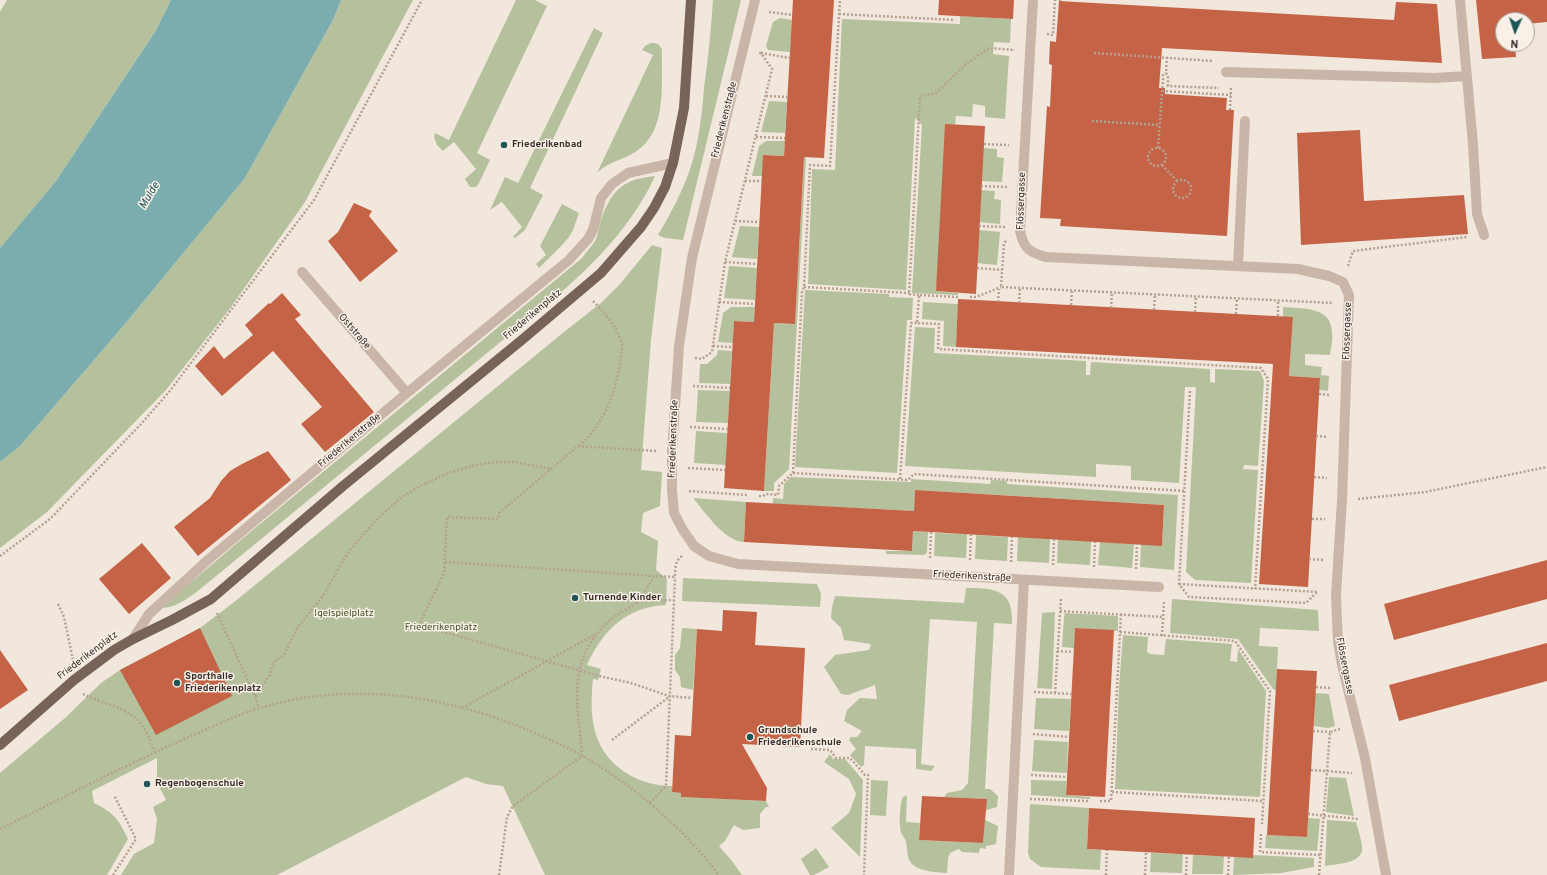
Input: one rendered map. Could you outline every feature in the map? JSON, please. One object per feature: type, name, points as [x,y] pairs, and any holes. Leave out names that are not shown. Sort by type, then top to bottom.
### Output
[{"type":"main road","name":"Friederikenplatz","points":[[0,745],[74,680],[114,650],[211,599],[343,486],[601,273],[641,227],[654,208],[665,187],[673,164],[684,108],[691,0]]},
{"type":"street","name":"Flössergasse","points":[[1033,0],[1020,229],[1023,243],[1027,248],[1032,252],[1046,257],[1298,269],[1329,276],[1344,282],[1349,295],[1349,304],[1342,500],[1336,595],[1338,642],[1368,774],[1386,875]]},
{"type":"street","points":[[1460,0],[1473,144],[1477,214],[1484,235]]},
{"type":"street","name":"Friederikenstraße","points":[[754,5],[692,258],[678,357],[672,452],[672,490],[674,513],[694,546],[709,556],[738,564],[1159,587]]},
{"type":"street","points":[[1226,72],[1434,78],[1467,76]]},
{"type":"street","points":[[1238,266],[1245,121]]},
{"type":"street","name":"Friederikenstraße","points":[[133,639],[149,614],[194,573],[407,393],[580,250],[588,239],[592,230],[601,198],[612,184],[628,173],[673,164]]},
{"type":"street","name":"Oststraße","points":[[302,272],[407,393]]},
{"type":"street","name":"Friederikenstraße","points":[[1009,875],[1024,580]]},
{"type":"path","points":[[0,556],[50,520],[141,424],[169,392],[314,200],[422,0]]},
{"type":"path","points":[[759,496],[766,494],[778,495],[779,486],[793,473],[810,164],[830,166],[840,0]]},
{"type":"path","points":[[754,5],[792,15]]},
{"type":"path","points":[[839,14],[955,20]]},
{"type":"path","points":[[909,293],[920,96],[936,93],[965,65],[989,48],[1030,50]]},
{"type":"path","points":[[742,51],[790,58]]},
{"type":"path","points":[[1094,53],[1228,62],[1226,83],[1231,88],[1230,110]]},
{"type":"path","points":[[678,357],[702,359],[712,352],[725,262],[772,69],[761,54]]},
{"type":"path","points":[[1167,58],[1166,73],[1168,76],[1168,86],[1231,88]]},
{"type":"path","points":[[1158,148],[1163,75],[1166,73]]},
{"type":"path","points":[[1162,91],[1231,95]]},
{"type":"path","points":[[766,96],[788,97]]},
{"type":"path","points":[[1092,121],[1160,125]]},
{"type":"path","points":[[756,137],[785,138]]},
{"type":"path","points":[[984,144],[1025,146]]},
{"type":"path","points":[[1158,148],[1164,151],[1166,157],[1162,165],[1153,166],[1147,159],[1150,150],[1158,148]]},
{"type":"path","points":[[1162,165],[1177,181]]},
{"type":"path","points":[[1183,180],[1189,182],[1192,188],[1188,197],[1179,198],[1174,194],[1174,186],[1177,181],[1183,180]]},
{"type":"path","points":[[745,181],[762,181]]},
{"type":"path","points":[[981,186],[1022,188]]},
{"type":"path","points":[[735,221],[760,222]]},
{"type":"path","points":[[979,226],[1020,229]]},
{"type":"path","points":[[998,302],[1004,243],[1020,229]]},
{"type":"path","points":[[1344,282],[1353,251],[1484,235]]},
{"type":"path","points":[[725,262],[757,264]]},
{"type":"path","points":[[977,268],[1002,270]]},
{"type":"path","points":[[804,287],[958,297]]},
{"type":"path","points":[[970,297],[976,297],[1000,288],[1020,288],[1349,304]]},
{"type":"path","points":[[1019,303],[1020,288]]},
{"type":"path","points":[[582,289],[608,317],[617,330],[622,345],[618,377],[607,407],[588,438],[499,514],[498,519],[447,516],[444,573],[419,625],[579,670],[630,682],[669,696],[692,698]]},
{"type":"path","points":[[1071,306],[1072,290]]},
{"type":"path","points":[[1111,308],[1112,292]]},
{"type":"path","points":[[1154,294],[1154,310]]},
{"type":"path","points":[[918,323],[919,295]]},
{"type":"path","points":[[1195,312],[1196,296]]},
{"type":"path","points":[[1236,314],[1237,298]]},
{"type":"path","points":[[1278,300],[1278,316]]},
{"type":"path","points":[[719,302],[755,304]]},
{"type":"path","points":[[900,479],[911,323],[939,324],[938,349],[1261,368],[1268,379],[1255,589]]},
{"type":"path","points":[[713,346],[732,347]]},
{"type":"path","points":[[676,385],[730,388]]},
{"type":"path","points":[[1190,391],[1179,584],[1189,597],[1306,603],[1317,592]]},
{"type":"path","points":[[674,426],[728,428]]},
{"type":"path","points":[[578,446],[672,452]]},
{"type":"path","points":[[255,696],[270,675],[272,666],[276,659],[283,656],[298,627],[322,597],[349,551],[377,519],[402,497],[448,473],[476,465],[495,462],[514,462],[552,469]]},
{"type":"path","points":[[672,467],[725,470]]},
{"type":"path","points":[[1342,500],[1425,492],[1547,467]]},
{"type":"path","points":[[793,473],[908,480],[914,474],[1184,491]]},
{"type":"path","points":[[672,490],[746,495]]},
{"type":"path","points":[[929,574],[931,532]]},
{"type":"path","points":[[969,576],[971,534]]},
{"type":"path","points":[[1010,579],[1012,537]]},
{"type":"path","points":[[1054,539],[1060,611],[1055,693]]},
{"type":"path","points":[[1093,584],[1096,542]]},
{"type":"path","points":[[1135,586],[1137,544]]},
{"type":"path","points":[[650,803],[666,786],[675,567],[678,559],[694,546]]},
{"type":"path","points":[[445,562],[674,577]]},
{"type":"path","points":[[636,603],[654,576]]},
{"type":"path","points":[[1179,584],[1317,592],[1336,595]]},
{"type":"path","points":[[211,599],[259,708]]},
{"type":"path","points":[[582,756],[577,689],[579,670],[586,649],[596,634],[609,620],[623,610],[636,603],[644,601],[673,600]]},
{"type":"path","points":[[1162,636],[1164,601]]},
{"type":"path","points":[[58,604],[64,617],[69,637],[74,680],[81,692],[121,709],[138,719],[155,752]]},
{"type":"path","points":[[1060,611],[1163,616]]},
{"type":"path","points":[[1100,801],[1111,801],[1121,614]]},
{"type":"path","points":[[1120,632],[1235,641],[1270,691],[1262,824]]},
{"type":"path","points":[[462,708],[596,634]]},
{"type":"path","points":[[1058,651],[1073,652]]},
{"type":"path","points":[[1018,691],[1071,694]]},
{"type":"path","points":[[0,829],[155,752],[259,708],[286,701],[312,697],[351,694],[383,694],[444,703],[511,723],[582,756],[650,803],[696,847],[719,875]]},
{"type":"path","points":[[612,740],[669,696]]},
{"type":"path","points":[[1313,731],[1330,732],[1356,724]]},
{"type":"path","points":[[1319,875],[1330,732]]},
{"type":"path","points":[[1016,733],[1069,736]]},
{"type":"path","points":[[811,749],[830,750],[836,758],[850,758],[865,775],[868,776],[864,875]]},
{"type":"path","points":[[499,875],[507,817],[513,806],[582,756]]},
{"type":"path","points":[[1311,770],[1368,774]]},
{"type":"path","points":[[1014,774],[1066,777]]},
{"type":"path","points":[[1112,792],[1263,801]]},
{"type":"path","points":[[113,875],[136,839],[114,795]]},
{"type":"path","points":[[1012,798],[1090,801]]},
{"type":"path","points":[[1308,814],[1376,820]]},
{"type":"path","points":[[1261,834],[1260,852],[1320,855]]},
{"type":"path","points":[[1106,875],[1107,850]]},
{"type":"path","points":[[1145,875],[1146,852]]},
{"type":"path","points":[[1186,875],[1187,854]]},
{"type":"path","points":[[1228,875],[1229,856]]},
{"type":"green space","points":[[7,0],[171,0],[155,32],[56,181],[0,248],[0,12]]},
{"type":"green space","points":[[341,0],[413,0],[305,202],[231,307],[166,390],[47,512],[0,548],[0,462],[20,446],[125,324],[245,178],[333,20]]},
{"type":"green space","points":[[516,0],[535,0],[547,6],[477,153],[490,160],[478,185],[476,187],[470,187],[465,179],[476,169],[454,142],[443,151],[437,145],[434,137],[435,133],[449,140]]},
{"type":"green space","points":[[713,0],[741,0],[683,240],[665,238],[658,235],[672,210],[688,175],[698,138]]},
{"type":"green space","points":[[960,16],[1011,19],[1010,43],[994,42],[993,54],[1009,56],[1005,119],[985,117],[985,106],[973,104],[972,117],[956,116],[936,291],[958,293],[958,295],[912,293],[922,125],[915,118],[906,290],[808,284],[812,169],[835,170],[842,19],[960,24]]},
{"type":"green space","points":[[780,18],[792,20],[790,52],[768,50],[766,46],[773,22]]},
{"type":"green space","points":[[594,28],[603,33],[530,188],[543,195],[525,230],[515,238],[513,237],[522,227],[502,202],[490,210],[505,177],[518,183]]},
{"type":"green space","points":[[651,43],[658,44],[662,50],[662,92],[658,120],[646,143],[635,152],[611,163],[597,173],[653,55],[642,50],[645,46]]},
{"type":"green space","points":[[769,101],[787,102],[785,133],[761,132]]},
{"type":"green space","points":[[766,141],[785,141],[784,156],[764,155],[762,176],[752,176],[759,146]]},
{"type":"green space","points":[[983,148],[997,149],[997,157],[1004,158],[1002,182],[982,181]]},
{"type":"green space","points":[[804,157],[806,157],[789,469],[774,483],[774,491],[764,491],[774,323],[795,324]]},
{"type":"green space","points":[[655,176],[638,208],[616,237],[592,264],[566,288],[204,586],[180,603],[163,608],[237,543],[582,258],[595,241],[606,207],[621,187],[645,177]]},
{"type":"green space","points":[[981,190],[995,191],[994,199],[1001,200],[1000,224],[979,222]]},
{"type":"green space","points":[[562,204],[579,213],[573,230],[563,244],[539,268],[536,264],[546,255],[540,246]]},
{"type":"green space","points":[[740,226],[759,227],[757,259],[732,257]]},
{"type":"green space","points":[[979,230],[1000,232],[997,265],[977,263]]},
{"type":"green space","name":"Friederikenplatz","points":[[652,245],[662,248],[651,340],[641,470],[662,472],[660,506],[643,513],[641,532],[658,541],[656,570],[667,579],[666,605],[639,610],[628,616],[608,631],[593,652],[587,665],[601,669],[598,680],[593,679],[593,720],[600,745],[607,755],[616,765],[638,779],[654,784],[672,786],[672,792],[681,793],[681,797],[766,801],[769,807],[766,807],[760,814],[760,828],[743,830],[734,825],[725,841],[719,846],[742,875],[545,875],[503,786],[486,784],[466,777],[277,875],[121,875],[134,854],[154,843],[157,819],[153,807],[166,800],[157,783],[157,758],[92,791],[94,803],[115,817],[128,839],[107,875],[0,875],[0,773],[65,718],[101,683],[120,670],[200,628],[233,603],[602,302],[620,284]]},
{"type":"green space","points":[[729,266],[757,268],[755,300],[724,298]]},
{"type":"green space","points":[[805,290],[889,294],[889,297],[913,298],[912,320],[907,320],[897,473],[795,467]]},
{"type":"green space","points":[[923,302],[958,304],[956,347],[943,346],[944,321],[922,319]]},
{"type":"green space","points":[[731,307],[755,307],[754,322],[734,321],[733,343],[718,342],[723,313]]},
{"type":"green space","points":[[1283,307],[1307,309],[1322,313],[1331,324],[1332,338],[1330,355],[1305,354],[1305,365],[1322,367],[1321,375],[1329,376],[1328,391],[1319,390],[1320,378],[1289,376],[1293,317],[1283,317]]},
{"type":"green space","points":[[915,327],[935,328],[934,353],[1086,361],[1086,375],[1090,375],[1091,362],[1210,369],[1210,382],[1215,383],[1215,369],[1260,371],[1264,381],[1258,466],[1244,465],[1243,469],[1258,470],[1251,583],[1195,580],[1186,572],[1196,387],[1185,387],[1179,483],[1131,480],[1131,466],[1096,464],[1096,477],[905,466]]},
{"type":"green space","points":[[718,350],[732,351],[730,384],[699,383],[700,364],[707,364],[717,355]]},
{"type":"green space","points":[[698,390],[730,391],[728,423],[696,422]]},
{"type":"green space","points":[[696,431],[727,433],[726,465],[694,463]]},
{"type":"green space","points":[[791,477],[911,482],[911,479],[990,484],[991,480],[1007,481],[1007,484],[1178,495],[1174,570],[1140,567],[1141,544],[1162,545],[1164,505],[915,490],[914,511],[773,504],[773,498],[783,499],[784,484]]},
{"type":"green space","points":[[693,498],[746,502],[744,542],[729,537],[722,531]]},
{"type":"green space","points":[[913,531],[928,532],[927,553],[924,555],[886,554],[886,551],[912,551]]},
{"type":"green space","points":[[935,533],[967,534],[966,558],[934,556]]},
{"type":"green space","points":[[976,535],[1008,537],[1007,561],[975,559]]},
{"type":"green space","points":[[1018,537],[1050,539],[1049,563],[1017,561]]},
{"type":"green space","points":[[1058,539],[1091,541],[1090,565],[1057,563]]},
{"type":"green space","points":[[1100,542],[1134,544],[1132,568],[1098,565]]},
{"type":"green space","points":[[683,578],[817,584],[821,594],[820,607],[682,601]]},
{"type":"green space","points":[[966,588],[978,588],[998,592],[1007,599],[1012,614],[1012,624],[994,623],[985,789],[990,789],[998,796],[997,807],[986,810],[986,799],[944,797],[947,793],[962,790],[968,783],[977,622],[930,619],[921,764],[935,766],[931,771],[916,769],[916,749],[865,746],[864,765],[861,767],[850,755],[856,749],[849,740],[851,737],[857,737],[862,731],[844,721],[847,710],[860,698],[877,699],[875,685],[848,695],[841,694],[824,667],[835,655],[869,650],[871,644],[844,640],[841,628],[831,618],[835,596],[964,603]]},
{"type":"green space","points":[[1172,599],[1318,610],[1319,631],[1260,628],[1259,646],[1278,647],[1276,690],[1273,689],[1238,639],[1170,633]]},
{"type":"green space","points":[[1055,612],[1052,689],[1037,688],[1042,613]]},
{"type":"green space","points":[[1065,613],[1118,616],[1118,631],[1075,628],[1074,648],[1062,647]]},
{"type":"green space","points":[[682,628],[697,629],[693,690],[681,687],[680,677],[675,670],[675,655],[680,648]]},
{"type":"green space","points":[[1123,635],[1148,637],[1147,652],[1150,654],[1164,655],[1166,639],[1232,644],[1230,661],[1237,662],[1238,649],[1266,691],[1260,797],[1115,789],[1119,687]]},
{"type":"green space","points":[[1315,693],[1329,694],[1335,726],[1328,728],[1314,726]]},
{"type":"green space","points":[[1036,698],[1071,699],[1069,731],[1034,729]]},
{"type":"green space","points":[[1034,740],[1068,742],[1067,773],[1032,771]]},
{"type":"green space","points":[[830,754],[833,759],[845,759],[863,780],[860,857],[831,828],[849,813],[856,794],[849,779],[824,762]]},
{"type":"green space","points":[[1329,777],[1346,778],[1354,816],[1326,812]]},
{"type":"green space","points":[[871,780],[888,781],[886,816],[870,815]]},
{"type":"green space","points":[[1031,780],[1066,781],[1066,795],[1090,797],[1090,799],[1031,795]]},
{"type":"green space","points":[[907,795],[906,822],[920,823],[919,840],[983,843],[985,820],[998,826],[996,844],[986,846],[986,849],[980,848],[979,853],[962,852],[959,849],[950,853],[947,873],[929,871],[913,865],[909,860],[906,841],[900,826],[900,810],[902,800],[903,797]]},
{"type":"green space","points":[[1030,804],[1089,808],[1087,849],[1101,850],[1100,870],[1041,867],[1030,859],[1028,853]]},
{"type":"green space","points":[[1308,818],[1320,819],[1317,851],[1265,848],[1266,835],[1307,837]]},
{"type":"green space","points":[[1327,820],[1356,822],[1361,840],[1362,851],[1356,859],[1346,863],[1325,866]]},
{"type":"green space","points":[[816,848],[829,867],[814,875],[810,875],[801,859]]},
{"type":"green space","points":[[1151,853],[1183,854],[1182,873],[1150,872]]},
{"type":"green space","points":[[1193,855],[1224,856],[1223,874],[1192,874]]},
{"type":"green space","points":[[1253,855],[1314,858],[1314,867],[1281,873],[1233,875],[1234,857]]},
{"type":"water","name":"Mulde","points":[[171,0],[341,0],[333,20],[245,178],[125,324],[20,446],[0,462],[0,248],[56,181],[155,32]]},
{"type":"building","points":[[793,0],[834,0],[824,158],[804,157],[795,324],[774,323],[764,491],[724,488],[734,321],[754,322],[763,155],[784,156]]},
{"type":"building","points":[[939,0],[1014,0],[1013,19],[938,15]]},
{"type":"building","points":[[1476,0],[1547,0],[1547,22],[1535,23],[1535,12],[1495,12],[1495,52],[1516,52],[1516,57],[1482,59]]},
{"type":"building","points":[[1059,1],[1394,20],[1396,2],[1437,4],[1442,63],[1162,48],[1159,88],[1165,88],[1165,94],[1227,98],[1226,110],[1234,110],[1227,236],[1060,226],[1061,219],[1040,218],[1047,106],[1050,107],[1052,65],[1049,64],[1050,41],[1056,42]]},
{"type":"building","points":[[945,124],[985,126],[976,294],[936,291]]},
{"type":"building","points":[[1360,130],[1364,201],[1464,195],[1468,234],[1301,245],[1297,133]]},
{"type":"building","points":[[354,203],[372,211],[369,216],[398,251],[360,282],[328,241],[338,232]]},
{"type":"building","points":[[282,293],[301,315],[295,319],[374,412],[325,452],[301,424],[322,407],[273,351],[222,396],[195,366],[214,346],[224,359],[253,335],[245,325]]},
{"type":"building","points":[[958,299],[1293,317],[1289,376],[1320,378],[1308,587],[1259,584],[1273,364],[956,347]]},
{"type":"building","points":[[268,451],[291,480],[198,556],[174,527],[210,498],[221,481],[230,471]]},
{"type":"building","points":[[915,490],[1164,505],[1162,546],[913,531],[912,551],[744,542],[746,502],[914,511]]},
{"type":"building","points":[[142,543],[171,578],[129,614],[99,579]]},
{"type":"building","points":[[1547,560],[1547,599],[1394,640],[1384,604]]},
{"type":"building","name":"Grundschule Friederikenschule","points":[[723,610],[757,612],[755,645],[805,648],[800,747],[742,744],[767,788],[766,801],[681,797],[681,793],[672,792],[675,735],[691,736],[697,629],[722,631]]},
{"type":"building","name":"Sporthalle Friederikenplatz","points":[[200,628],[232,696],[156,735],[120,670]]},
{"type":"building","points":[[1075,628],[1114,630],[1105,797],[1066,795]]},
{"type":"building","points":[[1547,643],[1547,681],[1399,721],[1389,685]]},
{"type":"building","points":[[0,650],[28,690],[0,709]]},
{"type":"building","points":[[1277,669],[1317,671],[1307,837],[1267,835]]},
{"type":"building","points":[[922,796],[987,799],[983,843],[919,840]]},
{"type":"building","points":[[1089,808],[1255,818],[1253,858],[1087,849]]},
{"type":"place","name":"Friederikenbad","points":[[504,145]]},
{"type":"place","name":"Turnende Kinder","points":[[575,598]]},
{"type":"place","name":"Sporthalle Friederikenplatz","points":[[177,683]]},
{"type":"place","name":"Grundschule Friederikenschule","points":[[750,737]]},
{"type":"place","name":"Regenbogenschule","points":[[147,784]]},
{"type":"park label","name":"Igelspielplatz","points":[[344,614]]}]
